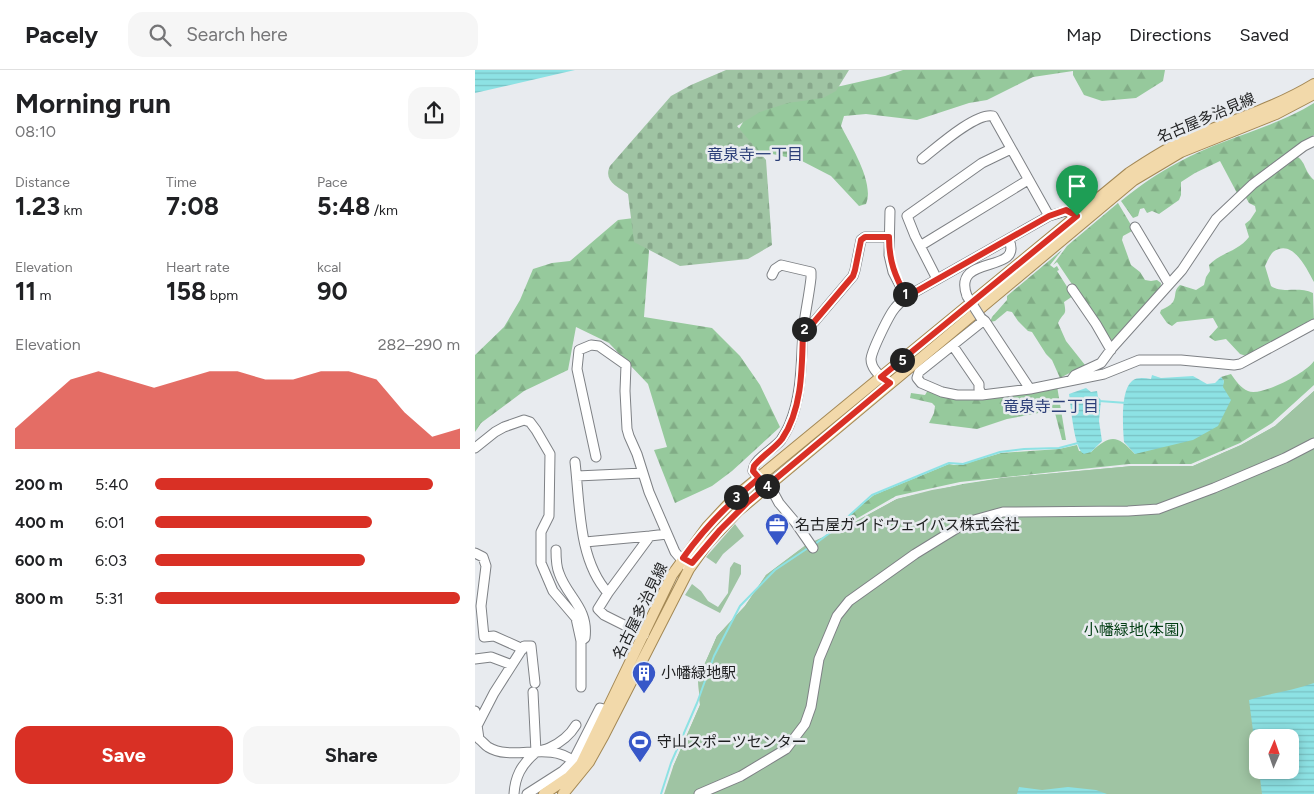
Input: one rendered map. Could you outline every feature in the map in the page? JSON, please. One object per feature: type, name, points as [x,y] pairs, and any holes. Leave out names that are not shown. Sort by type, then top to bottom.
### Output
[{"type":"main road","name":"名古屋多治見線","points":[[563,791],[569,777],[581,764],[672,575],[713,520],[735,498],[1129,173],[1156,155],[1184,141],[1277,104],[1314,84]]},
{"type":"main road","name":"名古屋多治見線","points":[[563,791],[589,762],[604,735],[658,625],[684,560],[737,511],[1134,180],[1181,152],[1276,114],[1314,94]]},
{"type":"main road","points":[[544,794],[563,791]]},
{"type":"street","points":[[922,159],[959,130],[979,118],[989,115],[993,116],[1049,216]]},
{"type":"street","points":[[1070,381],[1075,375],[1101,364],[1111,350],[1182,270],[1216,219],[1253,184],[1303,146],[1314,140]]},
{"type":"street","points":[[937,279],[907,216],[982,163],[1011,149]]},
{"type":"street","points":[[920,246],[1028,180]]},
{"type":"street","points":[[890,383],[881,377],[873,366],[871,358],[888,319],[894,309],[906,297],[1049,216],[1066,210],[1077,216]]},
{"type":"street","points":[[890,211],[889,254],[893,272],[906,297]]},
{"type":"street","points":[[1135,227],[1169,284]]},
{"type":"street","points":[[803,329],[814,322],[853,276],[861,240],[865,237],[889,237]]},
{"type":"street","points":[[1009,240],[1012,248],[1007,258],[978,267],[967,276],[965,284],[967,296],[1030,389]]},
{"type":"street","points":[[772,275],[775,269],[781,265],[811,272],[811,282],[803,329],[801,375],[796,406],[790,424],[781,439],[754,466],[753,471],[773,492],[779,503],[813,548]]},
{"type":"street","points":[[1072,290],[1096,324],[1111,350]]},
{"type":"street","points":[[982,319],[953,346],[919,372],[917,378],[921,383],[942,392],[982,395],[1030,389],[1104,374],[1139,360],[1181,360],[1240,364],[1314,324]]},
{"type":"street","points":[[596,457],[577,370],[579,350],[591,345],[599,346],[626,365],[627,429],[649,492],[667,534],[684,560]]},
{"type":"street","points":[[953,346],[979,384],[979,390],[982,395]]},
{"type":"street","points":[[475,448],[495,432],[524,420],[529,422],[536,430],[550,454],[549,516],[541,532],[541,563],[553,591],[576,618],[581,641],[581,688]]},
{"type":"street","points":[[699,794],[741,776],[786,750],[805,724],[811,708],[819,659],[837,616],[849,600],[915,554],[967,522],[1003,512],[1158,509],[1285,458],[1314,443]]},
{"type":"street","points":[[575,462],[579,509],[585,542],[591,565],[608,593]]},
{"type":"street","points":[[577,476],[643,473]]},
{"type":"street","points":[[585,542],[667,534]]},
{"type":"street","points":[[598,609],[650,536]]},
{"type":"street","points":[[556,550],[558,572],[582,611],[586,634],[585,638],[581,641]]},
{"type":"street","points":[[475,553],[483,557],[486,566],[481,606],[484,637],[494,636],[523,649]]},
{"type":"street","points":[[582,611],[598,609]]},
{"type":"street","points":[[598,609],[604,615],[644,635]]},
{"type":"street","points":[[477,726],[494,692],[524,646],[531,646],[536,752]]},
{"type":"street","points":[[475,658],[491,657],[512,665]]},
{"type":"street","points":[[527,794],[563,771],[573,761],[600,708],[607,710]]},
{"type":"street","points":[[475,711],[479,739],[489,747],[504,752],[562,754],[573,761]]},
{"type":"street","points":[[514,794],[515,780],[518,773],[536,752],[549,748],[559,742],[576,725]]},
{"type":"green space","points":[[726,70],[849,70],[836,91],[823,98],[788,103],[760,112],[737,126],[766,160],[772,245],[748,259],[680,266],[634,242],[628,194],[612,183],[608,176],[608,171],[610,166],[671,96]]},
{"type":"green space","points":[[903,70],[1165,70],[1163,81],[1136,98],[1102,101],[1084,95],[1073,75],[1073,71],[1033,77],[987,100],[969,103],[917,120],[866,114],[844,116],[841,126],[860,164],[867,185],[868,195],[866,204],[859,206],[831,176],[800,160],[750,149],[737,132],[748,114],[814,90],[841,86]]},
{"type":"green space","points":[[1314,103],[1314,135],[1277,160],[1239,193],[1237,193],[1220,161],[1181,182],[1179,200],[1159,214],[1152,211],[1147,213],[1144,208],[1140,209],[1138,216],[1133,218],[1121,201],[1171,166],[1212,146],[1281,120]]},
{"type":"green space","points":[[1295,155],[1301,160],[1314,180],[1314,282],[1303,263],[1293,252],[1287,249],[1280,248],[1273,252],[1265,266],[1271,286],[1313,293],[1314,322],[1249,357],[1240,354],[1226,339],[1215,341],[1209,337],[1218,327],[1213,318],[1177,322],[1172,326],[1167,323],[1160,313],[1161,310],[1173,302],[1178,287],[1180,285],[1196,290],[1204,285],[1210,271],[1209,265],[1240,246],[1249,237],[1245,224],[1256,211],[1255,206],[1249,203],[1245,196]]},
{"type":"green space","points":[[1118,203],[1134,230],[1123,236],[1122,240],[1131,265],[1140,272],[1145,280],[1157,280],[1161,283],[1160,292],[1112,344],[1057,262],[1053,265],[1067,246]]},
{"type":"green space","points":[[642,217],[649,251],[644,317],[712,328],[740,356],[760,385],[780,427],[732,471],[712,486],[675,503],[654,450],[667,447],[648,384],[609,343],[576,327],[568,370],[524,391],[481,423],[475,432],[475,355],[504,327],[520,300],[533,269],[552,263],[570,261],[618,220]]},
{"type":"green space","points":[[1062,250],[1050,265],[1054,268],[1057,266],[1059,270],[1057,271],[1073,296],[1064,302],[1065,312],[1058,323],[1066,341],[1085,365],[1060,378],[1052,360],[1032,332],[1028,331],[1018,321],[1012,312],[1007,311],[995,321],[990,322],[1007,300],[1007,296]]},
{"type":"green space","points":[[1314,361],[1314,385],[1272,423],[1240,443],[1191,464],[1129,464],[960,482],[896,496],[837,530],[897,499],[963,484],[1003,478],[1133,466],[1193,466],[1241,445],[1275,426],[1314,391],[1314,440],[673,767],[700,705],[698,679],[717,636],[745,606],[766,575],[806,545],[833,533],[841,522],[874,495],[949,464],[964,464],[1001,453],[1059,449],[1077,445],[1079,451],[1091,452],[1104,442],[1114,439],[1123,443],[1135,454],[1222,387],[1224,381],[1221,377],[1231,374],[1248,391],[1263,391],[1283,383],[1302,372]]},
{"type":"green space","points":[[1057,386],[1066,440],[1062,440],[1055,413],[1049,411],[1007,419],[977,429],[929,423],[935,406],[932,403],[910,398],[911,393],[925,395],[928,390],[945,395]]},
{"type":"green space","name":"小幡緑地(本園)","points":[[1314,391],[1314,794],[664,794],[673,767],[700,705],[698,679],[717,636],[745,606],[766,575],[806,545],[851,524],[897,499],[932,490],[1003,478],[1133,466],[1193,466],[1241,445],[1275,426]]},
{"type":"green space","points":[[735,524],[744,536],[723,554],[716,564],[706,557]]},
{"type":"green space","points":[[734,562],[741,565],[741,574],[720,613],[685,595],[692,584],[701,591],[708,601],[718,607],[728,593],[730,568]]},
{"type":"water","points":[[475,70],[575,70],[475,93]]},
{"type":"water","points":[[1152,375],[1161,378],[1193,376],[1207,384],[1215,383],[1221,377],[1224,381],[1223,387],[1231,400],[1218,426],[1193,440],[1135,454],[1124,442],[1124,401],[1128,386],[1132,381],[1138,378],[1151,379]]},
{"type":"water","points":[[1086,388],[1091,392],[1097,391],[1098,397],[1101,400],[1099,421],[1102,441],[1091,452],[1084,454],[1075,436],[1069,394]]},
{"type":"water","points":[[1314,683],[1314,794],[1262,794],[1260,779],[1299,779],[1299,729],[1253,729],[1249,700]]},
{"type":"water","points":[[1019,787],[1042,790],[1068,787],[1096,790],[1107,794],[1017,794]]},
{"type":"waterway","points":[[1099,401],[1127,403]]},
{"type":"waterway","points":[[815,544],[872,495],[949,463],[963,464],[1000,452],[1059,448],[1078,443]]},
{"type":"waterway","points":[[661,794],[671,763],[697,703],[714,656],[740,606],[775,570],[808,548]]},
{"type":"place","name":"名古屋ガイドウェイバス株式会社","points":[[777,546]]},
{"type":"place","name":"小幡緑地駅","points":[[644,694]]},
{"type":"place","name":"守山スポーツセンター","points":[[640,763]]},
{"type":"district","name":"竜泉寺一丁目","points":[[755,154]]},
{"type":"district","name":"竜泉寺二丁目","points":[[1051,406]]},
{"type":"route","points":[[1066,210],[1077,216],[881,377],[890,383],[737,511],[692,563],[683,558],[707,527],[735,498],[759,478],[753,471],[754,466],[781,439],[790,424],[796,406],[801,375],[803,329],[814,322],[853,276],[861,240],[865,237],[889,237],[889,254],[893,272],[906,297],[1049,216],[1066,210]]}]
